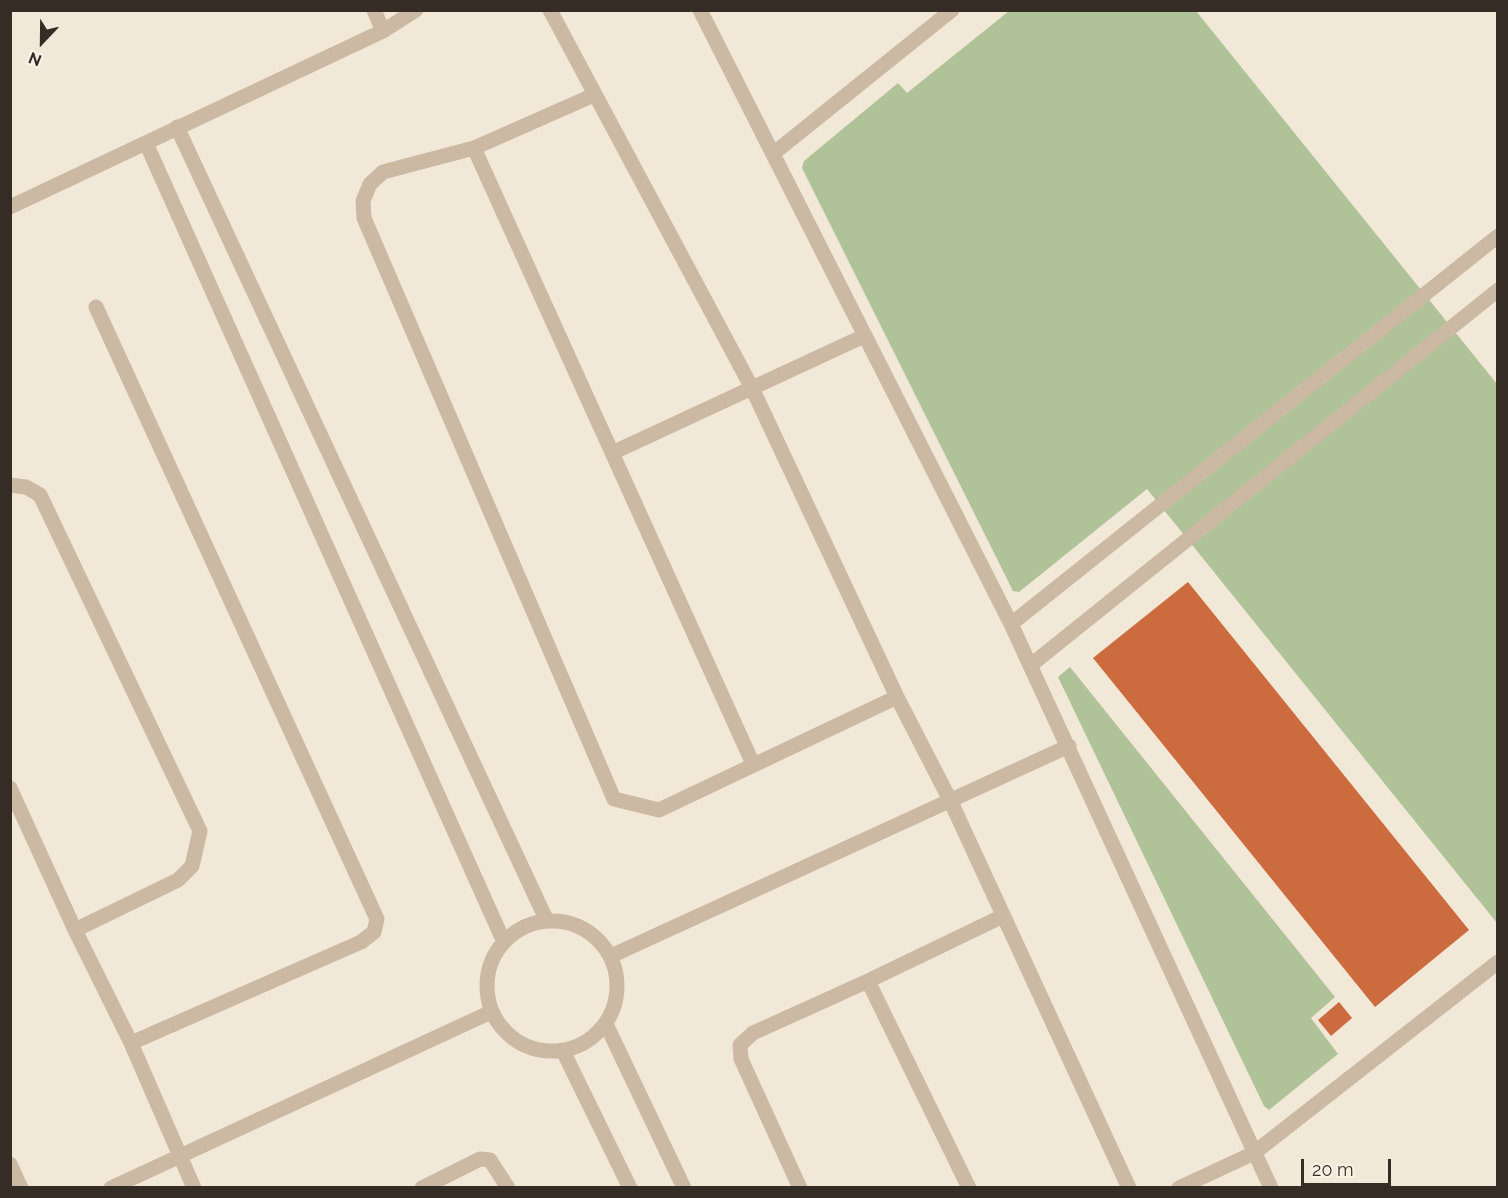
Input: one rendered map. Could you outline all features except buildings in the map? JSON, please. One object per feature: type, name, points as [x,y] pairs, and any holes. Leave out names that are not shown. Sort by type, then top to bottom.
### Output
[{"type":"street","points":[[374,10],[383,32]]},
{"type":"street","points":[[10,207],[383,32],[416,10]]},
{"type":"street","points":[[550,10],[752,388],[897,697],[950,801],[1129,1188]]},
{"type":"street","points":[[700,10],[1031,665],[1271,1188]]},
{"type":"street","points":[[774,153],[952,10]]},
{"type":"street","points":[[594,95],[474,148],[383,172],[369,184],[363,201],[364,218],[614,799],[659,810],[897,697]]},
{"type":"street","points":[[177,127],[546,919]]},
{"type":"street","points":[[146,142],[503,940]]},
{"type":"street","points":[[474,148],[753,764]]},
{"type":"street","points":[[1011,624],[1497,236]]},
{"type":"street","points":[[1031,665],[1497,290]]},
{"type":"street","points":[[96,307],[377,919],[374,932],[361,942],[131,1043]]},
{"type":"street","points":[[612,453],[864,336]]},
{"type":"street","points":[[10,485],[26,488],[40,495],[200,831],[192,866],[178,880],[75,930]]},
{"type":"street","points":[[611,956],[1070,746]]},
{"type":"street","points":[[10,788],[75,930],[131,1043],[178,1157],[194,1188]]},
{"type":"street","points":[[800,1188],[741,1059],[740,1045],[753,1034],[1003,916]]},
{"type":"street","points":[[546,919],[570,922],[594,935],[611,956],[617,973],[618,991],[614,1009],[606,1024],[587,1042],[563,1051],[541,1050],[521,1044],[503,1030],[491,1012],[486,987],[490,962],[503,940],[522,927],[546,919]]},
{"type":"street","points":[[1179,1188],[1254,1153],[1497,962]]},
{"type":"street","points":[[868,981],[969,1188]]},
{"type":"street","points":[[111,1188],[491,1012]]},
{"type":"street","points":[[606,1024],[684,1188]]},
{"type":"street","points":[[563,1051],[630,1188]]},
{"type":"street","points":[[423,1188],[480,1159],[485,1159],[495,1166],[508,1188]]},
{"type":"street","points":[[10,1164],[21,1188]]},
{"type":"green space","points":[[1009,11],[1196,11],[1497,384],[1497,923],[1147,489],[1019,592],[1013,591],[802,168],[804,161],[898,83],[907,93]]},
{"type":"green space","points":[[1070,667],[1335,997],[1311,1018],[1338,1054],[1269,1110],[1264,1106],[1058,677]]}]
